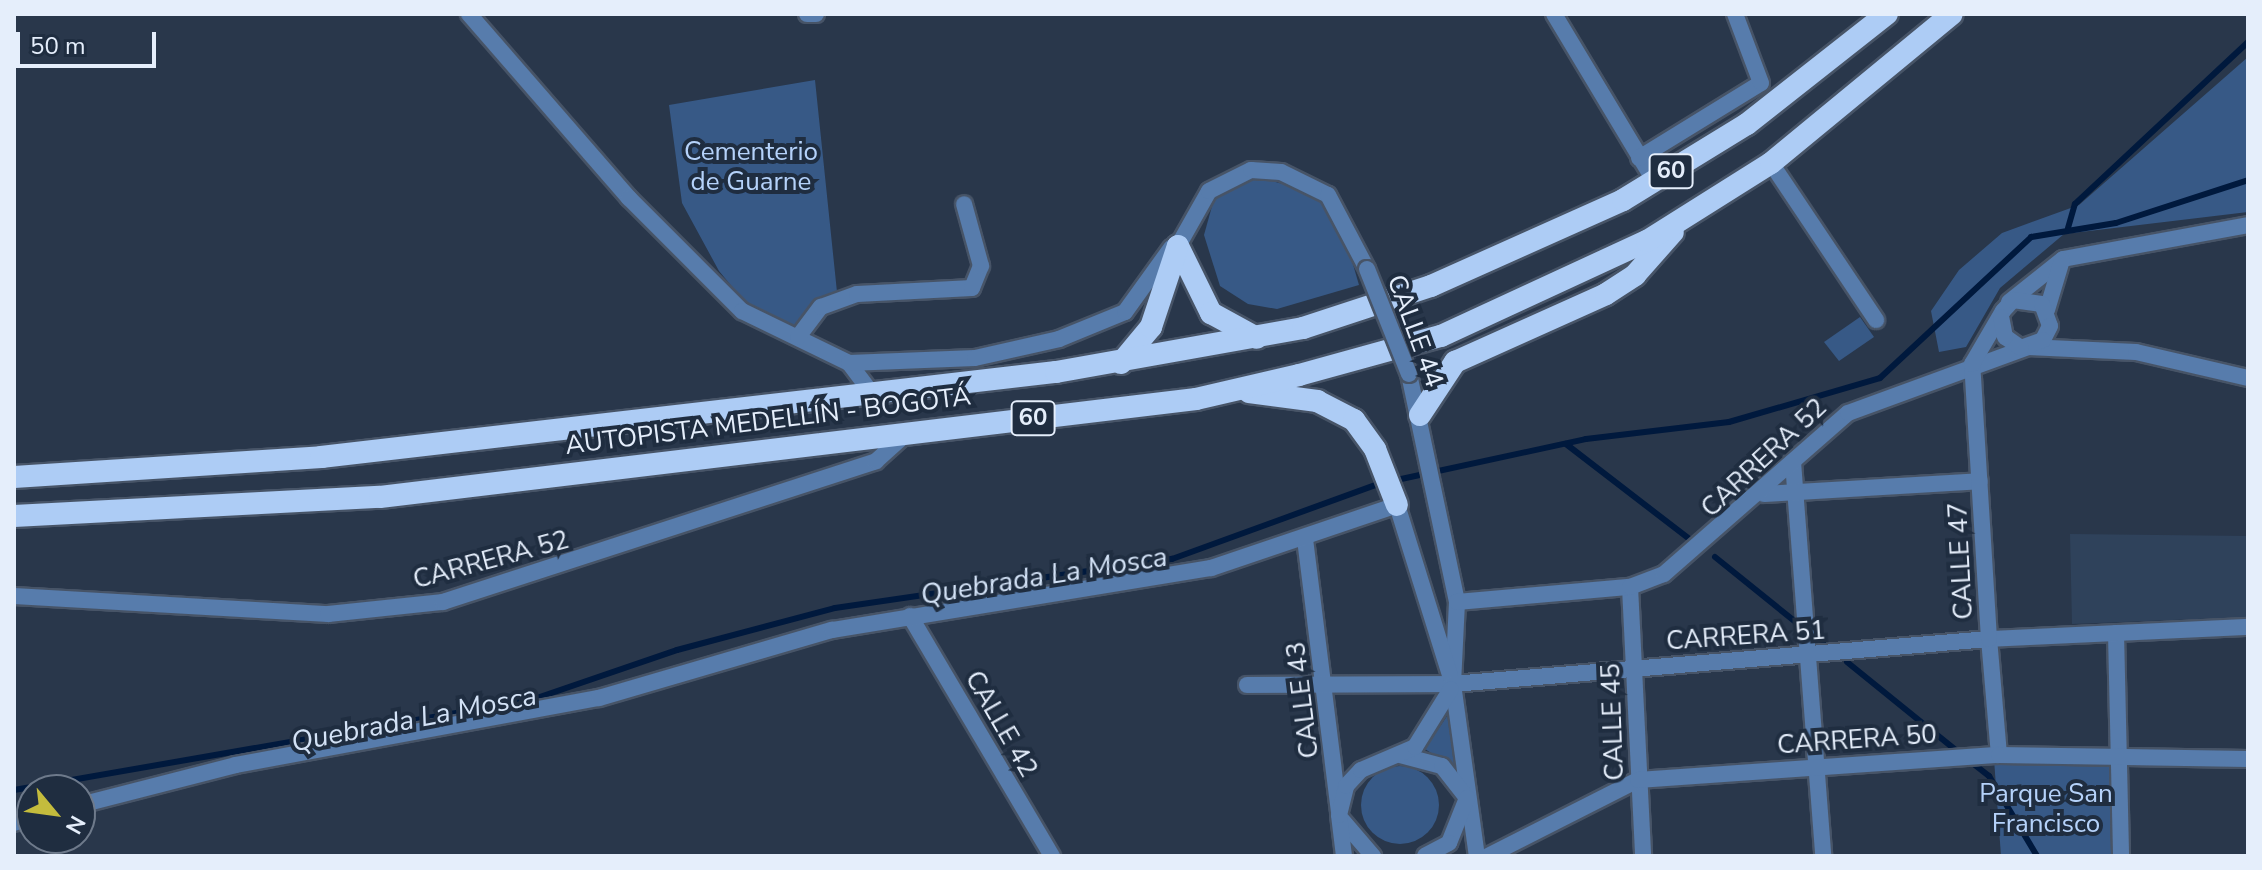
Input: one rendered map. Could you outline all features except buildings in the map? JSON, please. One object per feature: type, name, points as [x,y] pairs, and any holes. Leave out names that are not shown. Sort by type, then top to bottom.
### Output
[{"type":"highway","name":"AUTOPISTA MEDELLÍN - BOGOTÁ","points":[[14,477],[321,457],[1121,363],[1257,338],[1431,286],[1577,223],[1747,124],[1887,14]]},
{"type":"highway","name":"AUTOPISTA MEDELLÍN - BOGOTÁ","points":[[14,516],[380,497],[1236,390],[1441,336],[1538,296],[1685,218],[1771,163],[1952,14]]},
{"type":"highway","points":[[1422,426],[1455,362],[1606,294],[1635,275],[1685,218]]},
{"type":"highway","points":[[1180,237],[1211,313],[1257,338]]},
{"type":"highway","points":[[1121,363],[1151,327],[1180,237]]},
{"type":"highway","points":[[1236,390],[1337,408],[1375,449],[1395,501]]},
{"type":"street","points":[[469,14],[629,198],[742,311],[849,363],[871,392]]},
{"type":"street","points":[[807,14],[816,14]]},
{"type":"street","points":[[1554,14],[1653,179]]},
{"type":"street","points":[[1639,158],[1761,83],[1735,14]]},
{"type":"street","points":[[1771,163],[1876,320]]},
{"type":"street","name":"CALLE 44","points":[[849,363],[975,358],[1059,339],[1125,312],[1220,182],[1251,170],[1281,172],[1328,195],[1367,269],[1409,374],[1422,426],[1457,602],[1453,684],[1477,856]]},
{"type":"street","points":[[798,337],[821,307],[857,294],[972,288],[981,266],[964,204]]},
{"type":"street","points":[[1972,364],[2004,311],[2063,259],[2248,225]]},
{"type":"street","points":[[2004,311],[2005,337],[2028,347],[2048,334],[2050,282],[2063,259]]},
{"type":"street","points":[[2004,311],[2028,297],[2047,310]]},
{"type":"street","name":"CARRERA 52","points":[[1457,602],[1630,587],[1694,554],[1764,494],[1793,462],[1848,413],[1972,364],[2028,347],[2136,352],[2248,378]]},
{"type":"street","name":"CALLE 47","points":[[1972,364],[1999,755]]},
{"type":"street","name":"CARRERA 52","points":[[14,596],[328,614],[443,602],[876,461],[907,433]]},
{"type":"street","points":[[1793,462],[1823,856]]},
{"type":"street","points":[[1764,494],[1980,481]]},
{"type":"street","points":[[96,801],[236,765],[599,698],[742,652],[910,616],[1142,583],[1305,539],[1395,501]]},
{"type":"street","name":"CALLE 44","points":[[1395,501],[1453,684]]},
{"type":"street","name":"CALLE 43","points":[[1305,539],[1327,681],[1344,856]]},
{"type":"street","name":"CALLE 45","points":[[1630,587],[1637,668],[1638,780],[1643,856]]},
{"type":"street","name":"CALLE 42","points":[[910,616],[1052,856]]},
{"type":"street","name":"CARRERA 51","points":[[1247,685],[1327,681],[1453,684],[1989,639],[2248,627]]},
{"type":"street","points":[[2116,633],[2116,757],[2121,856]]},
{"type":"street","points":[[1373,856],[1339,815],[1346,786],[1361,770],[1400,755],[1429,732],[1453,684]]},
{"type":"street","points":[[1400,755],[1442,766],[1467,798],[1449,843],[1425,856]]},
{"type":"street","name":"CARRERA 50","points":[[1488,856],[1638,780],[1999,755],[2248,759]]},
{"type":"shaded area","points":[[2070,534],[2248,536],[2248,617],[2072,624]]},
{"type":"green space","points":[[2248,57],[2248,212],[2064,234],[2000,288],[1966,347],[1939,352],[1931,311],[1959,270],[2002,233],[2079,205]]},
{"type":"green space","name":"Cementerio de Guarne","points":[[815,80],[837,292],[816,300],[795,326],[748,306],[719,271],[682,203],[669,105]]},
{"type":"green space","points":[[1253,176],[1316,193],[1341,223],[1359,285],[1277,309],[1248,304],[1220,286],[1204,235],[1214,199]]},
{"type":"green space","points":[[1860,317],[1874,337],[1839,361],[1824,342]]},
{"type":"green space","points":[[1451,710],[1456,769],[1425,749]]},
{"type":"green space","name":"Parque San Francisco","points":[[1994,759],[2111,765],[2116,856],[2001,856]]},
{"type":"green space","points":[[1400,766],[1415,769],[1428,777],[1436,790],[1439,805],[1436,820],[1428,833],[1415,841],[1400,844],[1385,841],[1372,833],[1364,820],[1361,805],[1364,790],[1372,777],[1385,769]]},
{"type":"waterway","points":[[2068,228],[2075,204],[2248,42]]},
{"type":"waterway","name":"Quebrada La Mosca","points":[[1392,481],[1586,439],[1729,422],[1880,378],[2031,237],[2116,223],[2248,180]]},
{"type":"waterway","points":[[1566,444],[1688,538]]},
{"type":"waterway","name":"Quebrada La Mosca","points":[[14,790],[531,700],[677,650],[835,608],[1172,559],[1381,483]]},
{"type":"waterway","points":[[1715,557],[1798,624]]},
{"type":"waterway","points":[[1817,639],[1826,646]]},
{"type":"waterway","points":[[1847,662],[1962,755]]},
{"type":"waterway","points":[[1971,762],[1989,776],[2037,856]]}]
